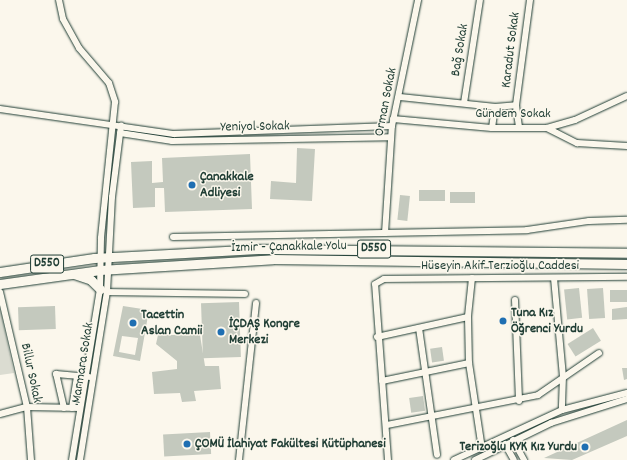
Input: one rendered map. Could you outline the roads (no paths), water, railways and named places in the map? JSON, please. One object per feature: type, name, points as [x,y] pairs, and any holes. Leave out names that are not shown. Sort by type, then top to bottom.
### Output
[{"type":"highway","name":"İzmir - Çanakkale Yolu","points":[[0,272],[104,258],[258,249],[627,252]]},
{"type":"highway","name":"İzmir - Çanakkale Yolu","points":[[0,284],[71,273],[104,270],[273,260],[627,264]]},
{"type":"highway","points":[[71,273],[91,280],[104,291]]},
{"type":"street","points":[[59,0],[63,18],[80,48],[110,83],[115,102],[112,125],[104,270]]},
{"type":"street","name":"Orman Sokak","points":[[385,232],[392,126],[400,98],[418,0]]},
{"type":"street","name":"Bağ Sokak","points":[[464,103],[480,0]]},
{"type":"street","name":"Karadut Sokak","points":[[519,127],[516,104],[530,0]]},
{"type":"street","name":"Gündem Sokak","points":[[393,119],[492,128],[547,128],[575,120],[627,96]]},
{"type":"street","points":[[400,98],[495,107],[516,104]]},
{"type":"street","points":[[492,128],[495,107]]},
{"type":"street","name":"Yeniyol Sokak","points":[[0,109],[112,125],[121,129],[172,141],[391,137]]},
{"type":"street","name":"Yeniyol Sokak","points":[[121,129],[174,134],[392,126]]},
{"type":"street","points":[[547,128],[577,143],[627,146]]},
{"type":"street","points":[[106,223],[121,129]]},
{"type":"street","points":[[173,237],[527,230],[589,221],[627,220]]},
{"type":"street","points":[[104,258],[104,270]]},
{"type":"street","name":"Marmara Sokak","points":[[80,460],[90,378],[104,291],[104,270]]},
{"type":"street","name":"Marmara Sokak","points":[[104,270],[104,291]]},
{"type":"street","name":"Hüseyin Akif Terzioğlu Caddesi","points":[[377,337],[375,284],[384,279],[627,277]]},
{"type":"street","points":[[472,278],[468,317],[469,363],[482,448]]},
{"type":"street","points":[[554,278],[563,376],[562,410]]},
{"type":"street","points":[[104,291],[245,294]]},
{"type":"street","name":"Billur Sokak","points":[[0,292],[27,407],[31,460]]},
{"type":"street","points":[[515,300],[518,401]]},
{"type":"street","points":[[239,460],[256,303]]},
{"type":"street","points":[[388,460],[377,337],[468,317]]},
{"type":"street","points":[[419,328],[437,455]]},
{"type":"street","points":[[386,425],[518,401],[538,395],[563,376],[599,353]]},
{"type":"street","points":[[382,381],[469,363]]},
{"type":"street","points":[[64,408],[56,374],[90,378]]},
{"type":"street","points":[[72,408],[77,376]]},
{"type":"street","name":"Marmara Sokak","points":[[72,460],[80,408],[90,378]]},
{"type":"street","points":[[454,460],[562,410],[627,393]]},
{"type":"street","points":[[475,460],[513,440],[586,410],[627,399]]},
{"type":"street","points":[[0,414],[27,407],[80,408]]},
{"type":"street","points":[[513,440],[524,460]]},
{"type":"street","points":[[505,444],[514,460]]},
{"type":"place","name":"Çanakkale Adliyesi","points":[[192,185]]},
{"type":"place","name":"Tuna Kız Öğrenci Yurdu","points":[[503,321]]},
{"type":"place","name":"Tacettin Aslan Camii","points":[[133,323]]},
{"type":"place","name":"İÇDAŞ Kongre Merkezi","points":[[221,332]]},
{"type":"place","name":"ÇOMÜ İlahiyat Fakültesi Kütüphanesi","points":[[187,444]]},
{"type":"place","name":"Terizoğlu KYK Kız Yurdu","points":[[585,447]]}]
